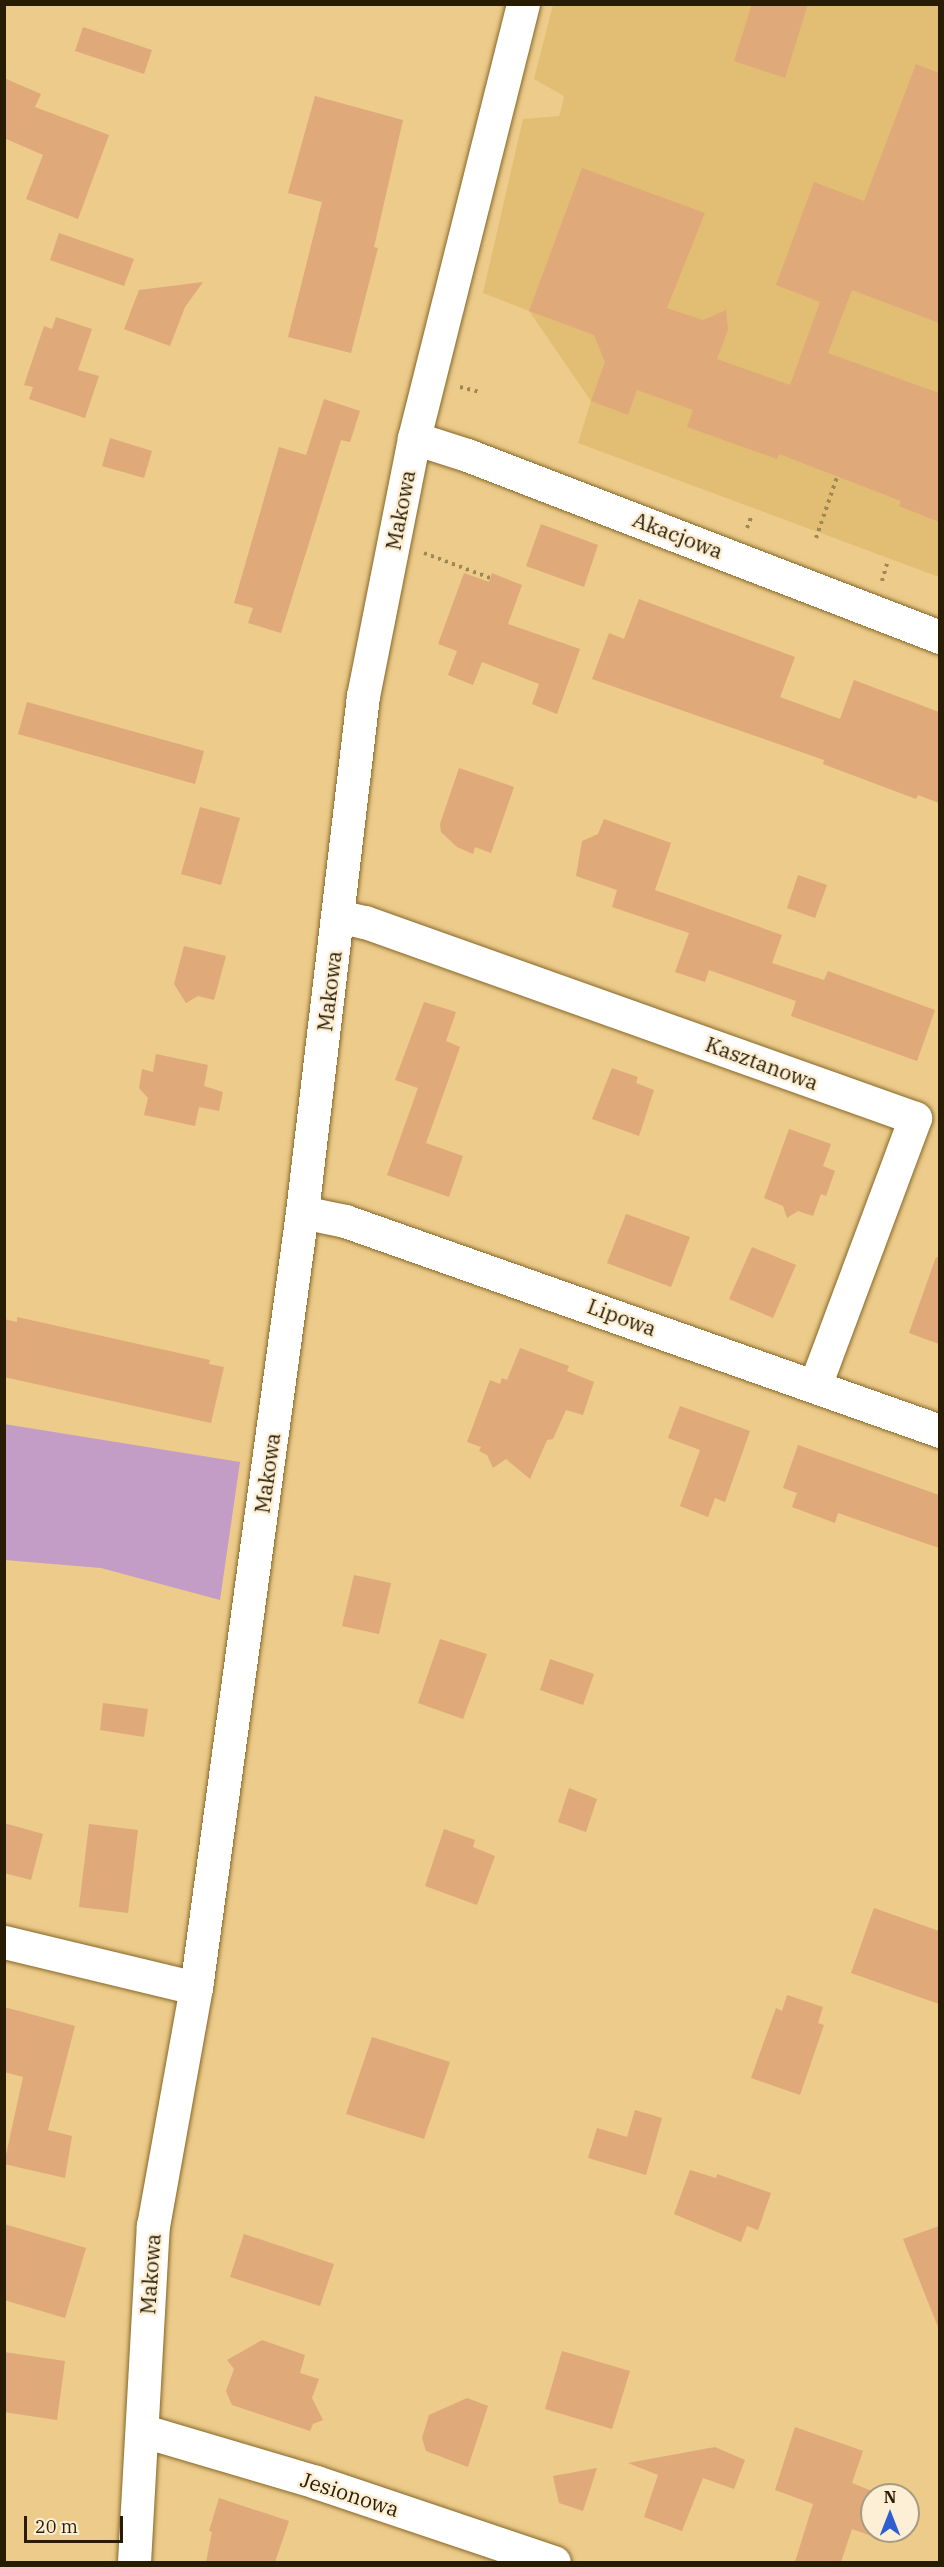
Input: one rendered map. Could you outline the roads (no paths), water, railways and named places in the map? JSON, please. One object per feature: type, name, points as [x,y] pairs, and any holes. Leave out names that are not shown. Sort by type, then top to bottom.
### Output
[{"type":"street","name":"Makowa","points":[[134,2562],[144,2431],[148,2270],[153,2226],[196,1988],[302,1212],[363,696],[414,438],[523,4]]},
{"type":"street","name":"Akacjowa","points":[[414,438],[467,454],[939,637]]},
{"type":"street","name":"Kasztanowa","points":[[338,916],[376,926],[915,1118],[815,1386]]},
{"type":"street","name":"Lipowa","points":[[302,1212],[356,1224],[939,1431]]},
{"type":"street","points":[[4,1942],[196,1988]]},
{"type":"street","name":"Jesionowa","points":[[144,2431],[316,2482],[554,2562]]}]
